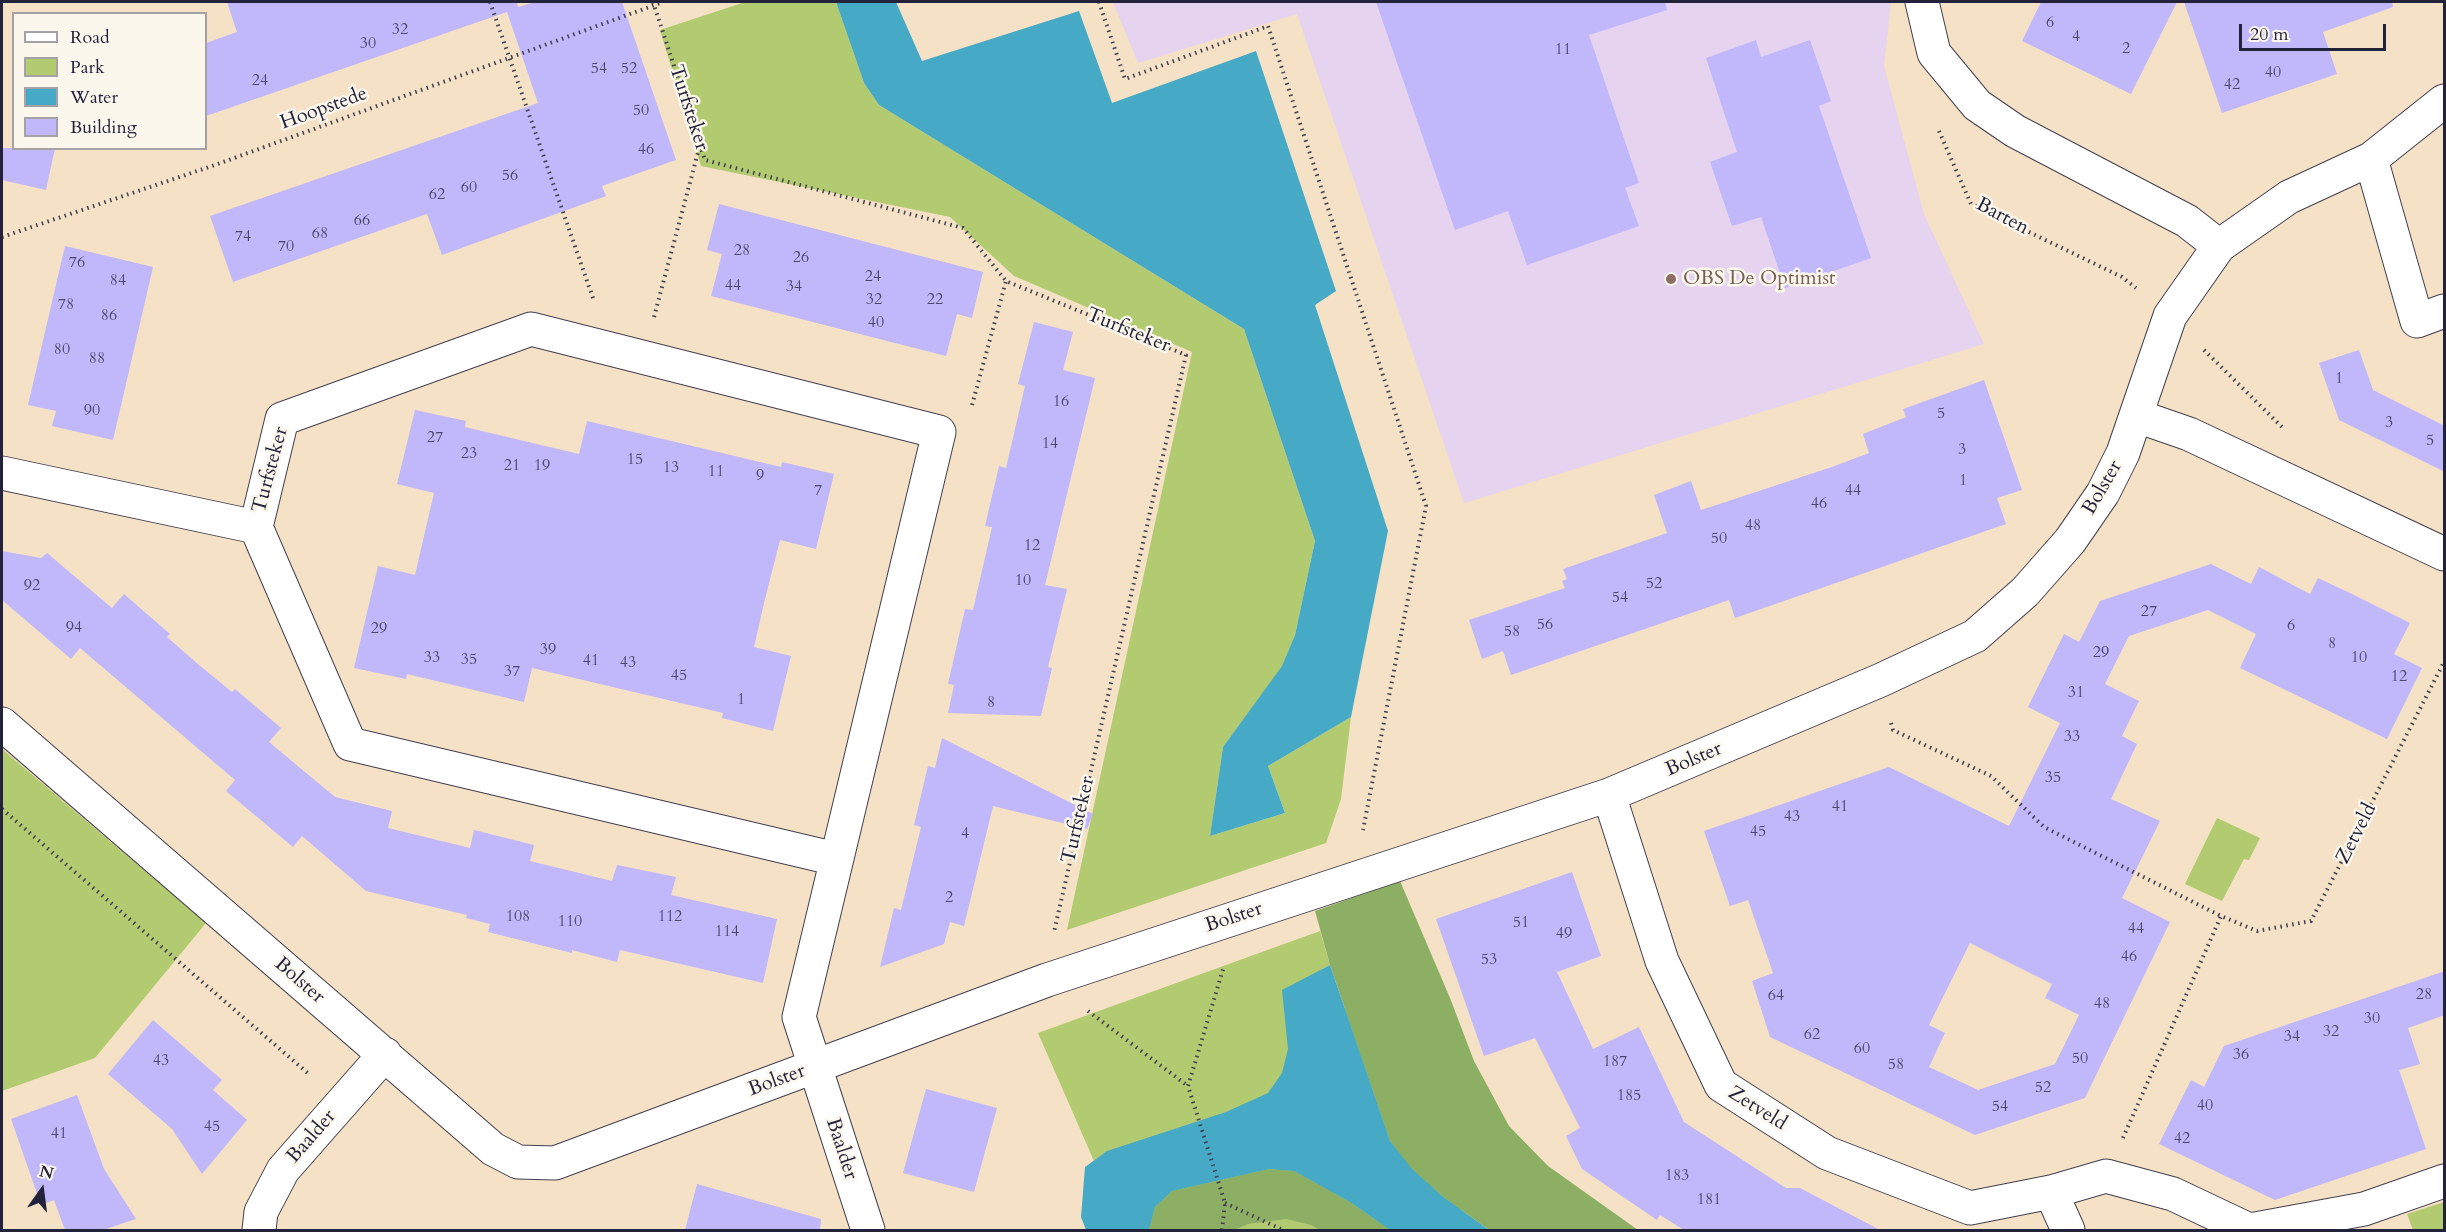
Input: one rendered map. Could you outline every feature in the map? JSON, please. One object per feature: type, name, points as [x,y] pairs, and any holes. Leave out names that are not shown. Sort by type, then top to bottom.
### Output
[{"type":"street","points":[[1923,2],[1934,52],[1977,105],[2014,131],[2187,221],[2219,246]]},
{"type":"street","name":"Bolster","points":[[2,724],[493,1149],[518,1162],[555,1163],[1047,980],[1609,795],[1881,681],[1975,636],[2025,592],[2070,541],[2103,493],[2123,453],[2170,316],[2219,246],[2289,197],[2371,159],[2445,101]]},
{"type":"street","points":[[2371,159],[2417,321],[2445,311]]},
{"type":"street","name":"Turfsteker","points":[[836,859],[350,744],[256,527],[282,419],[531,329],[939,432]]},
{"type":"street","points":[[2137,416],[2189,434],[2445,554]]},
{"type":"street","points":[[814,1067],[799,1017],[939,432]]},
{"type":"street","name":"Turfsteker","points":[[2,473],[256,527]]},
{"type":"street","name":"Zetveld","points":[[1609,795],[1662,961],[1721,1085],[1827,1153],[1970,1208],[2051,1192],[2106,1176]]},
{"type":"street","name":"Baalder","points":[[259,1230],[261,1212],[283,1170],[385,1054]]},
{"type":"street","name":"Baalder","points":[[814,1067],[868,1230]]},
{"type":"street","points":[[2106,1176],[2173,1194],[2249,1230],[2370,1220],[2445,1181]]},
{"type":"street","points":[[2051,1192],[2067,1230]]},
{"type":"path","points":[[490,2],[571,230],[608,348]]},
{"type":"path","name":"Hoopstede","points":[[2,237],[215,165],[654,3],[663,2]]},
{"type":"path","points":[[1099,2],[1125,79],[1268,26],[1426,506],[1354,879]]},
{"type":"path","name":"Turfsteker","points":[[654,3],[705,160],[963,228],[1006,281],[1186,355],[1057,912],[1047,980]]},
{"type":"path","name":"Barten","points":[[1939,129],[1971,204],[2122,277],[2170,316],[2288,432]]},
{"type":"path","points":[[644,357],[700,144]]},
{"type":"path","points":[[939,432],[962,439],[1006,281]]},
{"type":"path","name":"Zetveld","points":[[1881,681],[1893,730],[1991,776],[2044,827],[2221,916],[2258,931],[2311,921],[2445,662]]},
{"type":"path","points":[[2,809],[342,1102]]},
{"type":"path","points":[[1222,1230],[1225,1203],[1188,1086],[1239,916]]},
{"type":"path","points":[[2106,1176],[2221,916]]},
{"type":"path","points":[[1047,980],[1188,1086]]},
{"type":"path","points":[[1225,1203],[1283,1230]]},
{"type":"shaded area","name":"OBS De Optimist","points":[[1113,2],[1891,2],[1884,66],[1924,214],[1984,344],[1464,503],[1297,14],[1138,63]]},
{"type":"green space","points":[[745,2],[836,2],[864,83],[879,105],[1244,329],[1315,541],[1295,635],[1282,667],[1223,747],[1210,836],[1285,813],[1268,766],[1351,717],[1341,799],[1326,843],[1067,930],[1192,352],[1014,276],[950,217],[701,166],[660,30]]},
{"type":"green space","points":[[2,749],[206,923],[95,1058],[2,1091]]},
{"type":"green space","points":[[2217,818],[2260,838],[2249,860],[2244,859],[2222,901],[2185,884]]},
{"type":"green space","points":[[1400,881],[1474,1061],[1509,1126],[1548,1166],[1638,1230],[1489,1230],[1442,1196],[1411,1169],[1390,1141],[1330,965],[1315,911]]},
{"type":"green space","points":[[1320,931],[1330,965],[1322,969],[1473,1230],[1127,1230],[1100,1158],[1094,1161],[1038,1033]]},
{"type":"green space","points":[[1269,1169],[1294,1171],[1350,1202],[1390,1230],[1320,1230],[1311,1225],[1286,1219],[1248,1224],[1234,1230],[1149,1230],[1155,1207],[1172,1191]]},
{"type":"green space","points":[[2444,1202],[2444,1230],[2413,1230],[2407,1214]]},
{"type":"water","points":[[836,2],[896,2],[922,61],[1079,11],[1112,103],[1256,51],[1336,291],[1315,305],[1388,531],[1351,717],[1268,766],[1285,813],[1210,836],[1223,747],[1282,666],[1295,635],[1315,541],[1244,329],[879,105],[864,83]]},
{"type":"water","points":[[1330,965],[1390,1141],[1412,1169],[1442,1196],[1489,1230],[1390,1230],[1350,1202],[1294,1171],[1269,1169],[1172,1191],[1155,1207],[1149,1230],[1086,1230],[1081,1217],[1085,1167],[1107,1151],[1226,1112],[1268,1093],[1282,1073],[1288,1049],[1282,990]]},
{"type":"building","points":[[227,2],[517,2],[518,7],[535,2],[622,2],[676,160],[602,186],[606,196],[442,255],[427,214],[233,282],[210,216],[538,103],[507,12],[207,116],[207,43],[237,32]]},
{"type":"building","points":[[1376,2],[1665,2],[1667,10],[1589,35],[1639,183],[1625,188],[1639,226],[1527,265],[1508,211],[1455,230]]},
{"type":"building","points":[[2041,2],[2177,2],[2131,94],[2022,41]]},
{"type":"building","points":[[2184,2],[2392,2],[2393,7],[2323,32],[2337,74],[2222,113]]},
{"type":"building","points":[[1756,40],[1761,57],[1810,40],[1831,101],[1819,106],[1871,258],[1785,288],[1761,217],[1732,226],[1710,162],[1737,152],[1706,58]]},
{"type":"building","points":[[2,148],[55,150],[46,190],[2,180]]},
{"type":"building","points":[[719,204],[983,272],[972,318],[957,314],[946,356],[711,296],[722,254],[707,250]]},
{"type":"building","points":[[65,246],[153,267],[113,440],[52,426],[56,411],[28,405]]},
{"type":"building","points":[[1034,322],[1073,332],[1063,370],[1095,378],[1045,585],[1067,589],[1048,667],[1052,668],[1041,716],[948,713],[954,685],[948,684],[965,609],[973,610],[992,527],[985,526],[999,466],[1006,468],[1025,386],[1018,384]]},
{"type":"building","points":[[2359,350],[2373,390],[2445,426],[2445,472],[2339,420],[2319,363]]},
{"type":"building","points":[[1984,380],[2022,490],[1997,498],[2006,524],[1735,618],[1729,600],[1511,675],[1503,651],[1482,659],[1469,620],[1565,588],[1562,581],[1567,579],[1563,569],[1667,533],[1654,495],[1691,481],[1701,510],[1832,467],[1869,453],[1863,434],[1906,417],[1903,409]]},
{"type":"building","points":[[415,410],[466,421],[465,427],[579,454],[587,421],[781,467],[782,462],[834,474],[816,549],[780,540],[764,603],[754,647],[791,656],[773,731],[722,718],[723,713],[532,668],[524,702],[407,674],[406,679],[354,668],[378,566],[415,575],[434,493],[397,484]]},
{"type":"building","points":[[2,551],[41,558],[47,553],[112,608],[124,594],[170,634],[167,637],[199,665],[232,692],[235,689],[281,728],[269,742],[335,797],[392,811],[388,828],[470,848],[474,830],[534,845],[530,861],[612,881],[617,865],[676,877],[671,895],[777,919],[763,983],[620,950],[617,962],[572,950],[572,953],[488,932],[490,924],[466,918],[467,915],[366,891],[302,836],[293,847],[226,791],[235,780],[80,648],[71,659],[2,600]]},
{"type":"building","points":[[2211,564],[2251,584],[2259,567],[2310,594],[2318,578],[2410,623],[2394,654],[2422,668],[2387,739],[2240,668],[2256,634],[2208,610],[2129,636],[2105,684],[2139,701],[2122,736],[2137,744],[2111,799],[2160,821],[2122,898],[2170,922],[2085,1098],[1975,1135],[1770,1037],[1752,981],[1773,973],[1748,900],[1730,906],[1704,831],[1889,767],[2009,826],[2060,723],[2028,707],[2064,634],[2079,642],[2100,601]],"holes":[[[1970,943],[2052,984],[2045,998],[2079,1015],[2055,1064],[1978,1090],[1929,1067],[1945,1033],[1929,1025]]]},
{"type":"building","points":[[942,738],[1093,814],[1087,829],[993,806],[964,926],[950,922],[944,944],[880,967],[894,908],[901,910],[921,827],[914,825],[928,766],[935,768]]},
{"type":"building","points":[[1572,872],[1601,956],[1557,972],[1593,1049],[1639,1027],[1684,1122],[1786,1188],[1800,1188],[1880,1230],[1684,1230],[1660,1215],[1657,1220],[1582,1169],[1566,1136],[1580,1128],[1535,1038],[1484,1056],[1436,919]]},
{"type":"building","points":[[2445,971],[2445,1015],[2408,1028],[2420,1064],[2399,1070],[2426,1149],[2275,1200],[2159,1144],[2191,1080],[2204,1087],[2224,1046]]},
{"type":"building","points":[[153,1020],[222,1080],[213,1090],[247,1120],[202,1174],[172,1129],[108,1074]]},
{"type":"building","points":[[926,1089],[997,1108],[974,1192],[903,1173]]},
{"type":"building","points":[[77,1095],[104,1169],[136,1219],[103,1230],[65,1230],[54,1200],[41,1205],[11,1119]]},
{"type":"building","points":[[697,1184],[821,1219],[820,1230],[685,1230]]},
{"type":"place","name":"OBS De Optimist","points":[[1671,279]]}]
